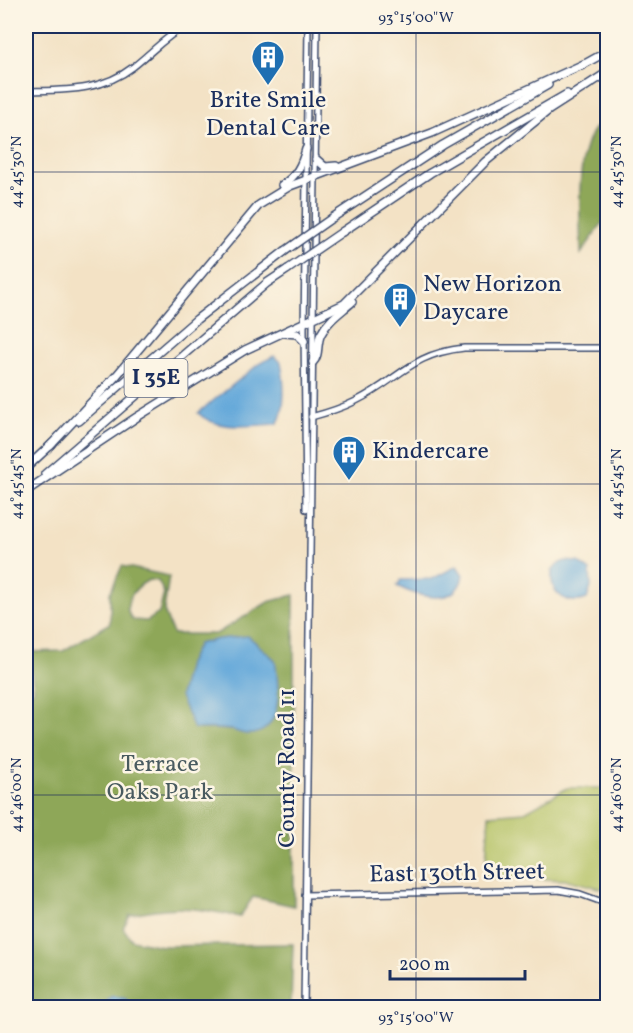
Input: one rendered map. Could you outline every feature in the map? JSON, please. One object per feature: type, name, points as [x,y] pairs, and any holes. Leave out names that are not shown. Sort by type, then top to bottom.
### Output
[{"type":"highway","name":"I 35E","points":[[26,468],[197,319],[285,251],[443,145],[608,51]]},
{"type":"highway","points":[[259,205],[290,186],[432,133],[584,64]]},
{"type":"highway","points":[[26,491],[136,417],[257,344],[304,324],[354,296],[484,162],[549,110],[608,72]]},
{"type":"highway","name":"I 35E","points":[[26,491],[267,283],[430,173],[608,72]]},
{"type":"highway","points":[[50,446],[117,375],[266,196],[295,175],[303,162],[306,149]]},
{"type":"highway","points":[[316,159],[329,168],[358,160]]},
{"type":"highway","points":[[313,362],[317,357],[321,333],[328,322],[352,302],[354,296]]},
{"type":"highway","points":[[257,344],[291,332],[304,340]]},
{"type":"street","points":[[26,91],[83,90],[112,80],[132,68],[160,42],[185,26]]},
{"type":"street","points":[[308,26],[303,417],[304,491],[309,528]]},
{"type":"street","points":[[309,528],[317,26]]},
{"type":"street","points":[[303,417],[312,417],[356,402],[413,363],[442,351],[464,348],[608,348]]},
{"type":"street","name":"County Road 11","points":[[304,1008],[309,528]]},
{"type":"street","name":"East 130th Street","points":[[305,896],[558,890],[580,894],[608,904]]},
{"type":"green space","points":[[607,116],[607,216],[581,254],[580,189],[584,155],[594,129]]},
{"type":"green space","name":"Terrace Oaks Park","points":[[122,566],[169,576],[164,611],[173,634],[216,634],[268,602],[294,595],[294,906],[253,897],[240,917],[211,911],[159,909],[130,915],[123,928],[132,940],[162,946],[293,944],[291,1007],[26,1007],[26,792],[29,774],[26,771],[26,697],[34,690],[30,662],[26,662],[26,652],[63,651],[110,623],[110,593]],"holes":[[[149,580],[158,581],[164,593],[159,613],[147,621],[133,620],[129,614],[128,603],[134,592]],[[248,636],[275,660],[276,688],[233,730],[194,728],[190,717]]]},
{"type":"green space","points":[[567,788],[607,788],[607,890],[568,880],[485,877],[489,815],[525,812]]},
{"type":"water","points":[[274,356],[281,362],[284,385],[282,411],[277,424],[225,425],[206,419],[198,413],[259,364]]},
{"type":"water","points":[[565,561],[578,562],[590,571],[591,587],[587,599],[573,601],[557,592],[552,580],[552,572],[557,564]]},
{"type":"water","points":[[457,566],[463,575],[459,585],[445,596],[415,594],[397,586],[401,580],[432,579]]},
{"type":"water","points":[[248,636],[275,660],[278,682],[277,706],[269,725],[261,731],[248,734],[222,729],[194,729],[180,696],[188,664],[198,644]]},
{"type":"water","points":[[112,996],[126,999],[130,1007],[102,1007]]},
{"type":"place","name":"Brite Smile Dental Care","points":[[268,86]]},
{"type":"place","name":"New Horizon Daycare","points":[[400,328]]},
{"type":"place","name":"Kindercare","points":[[349,481]]}]
